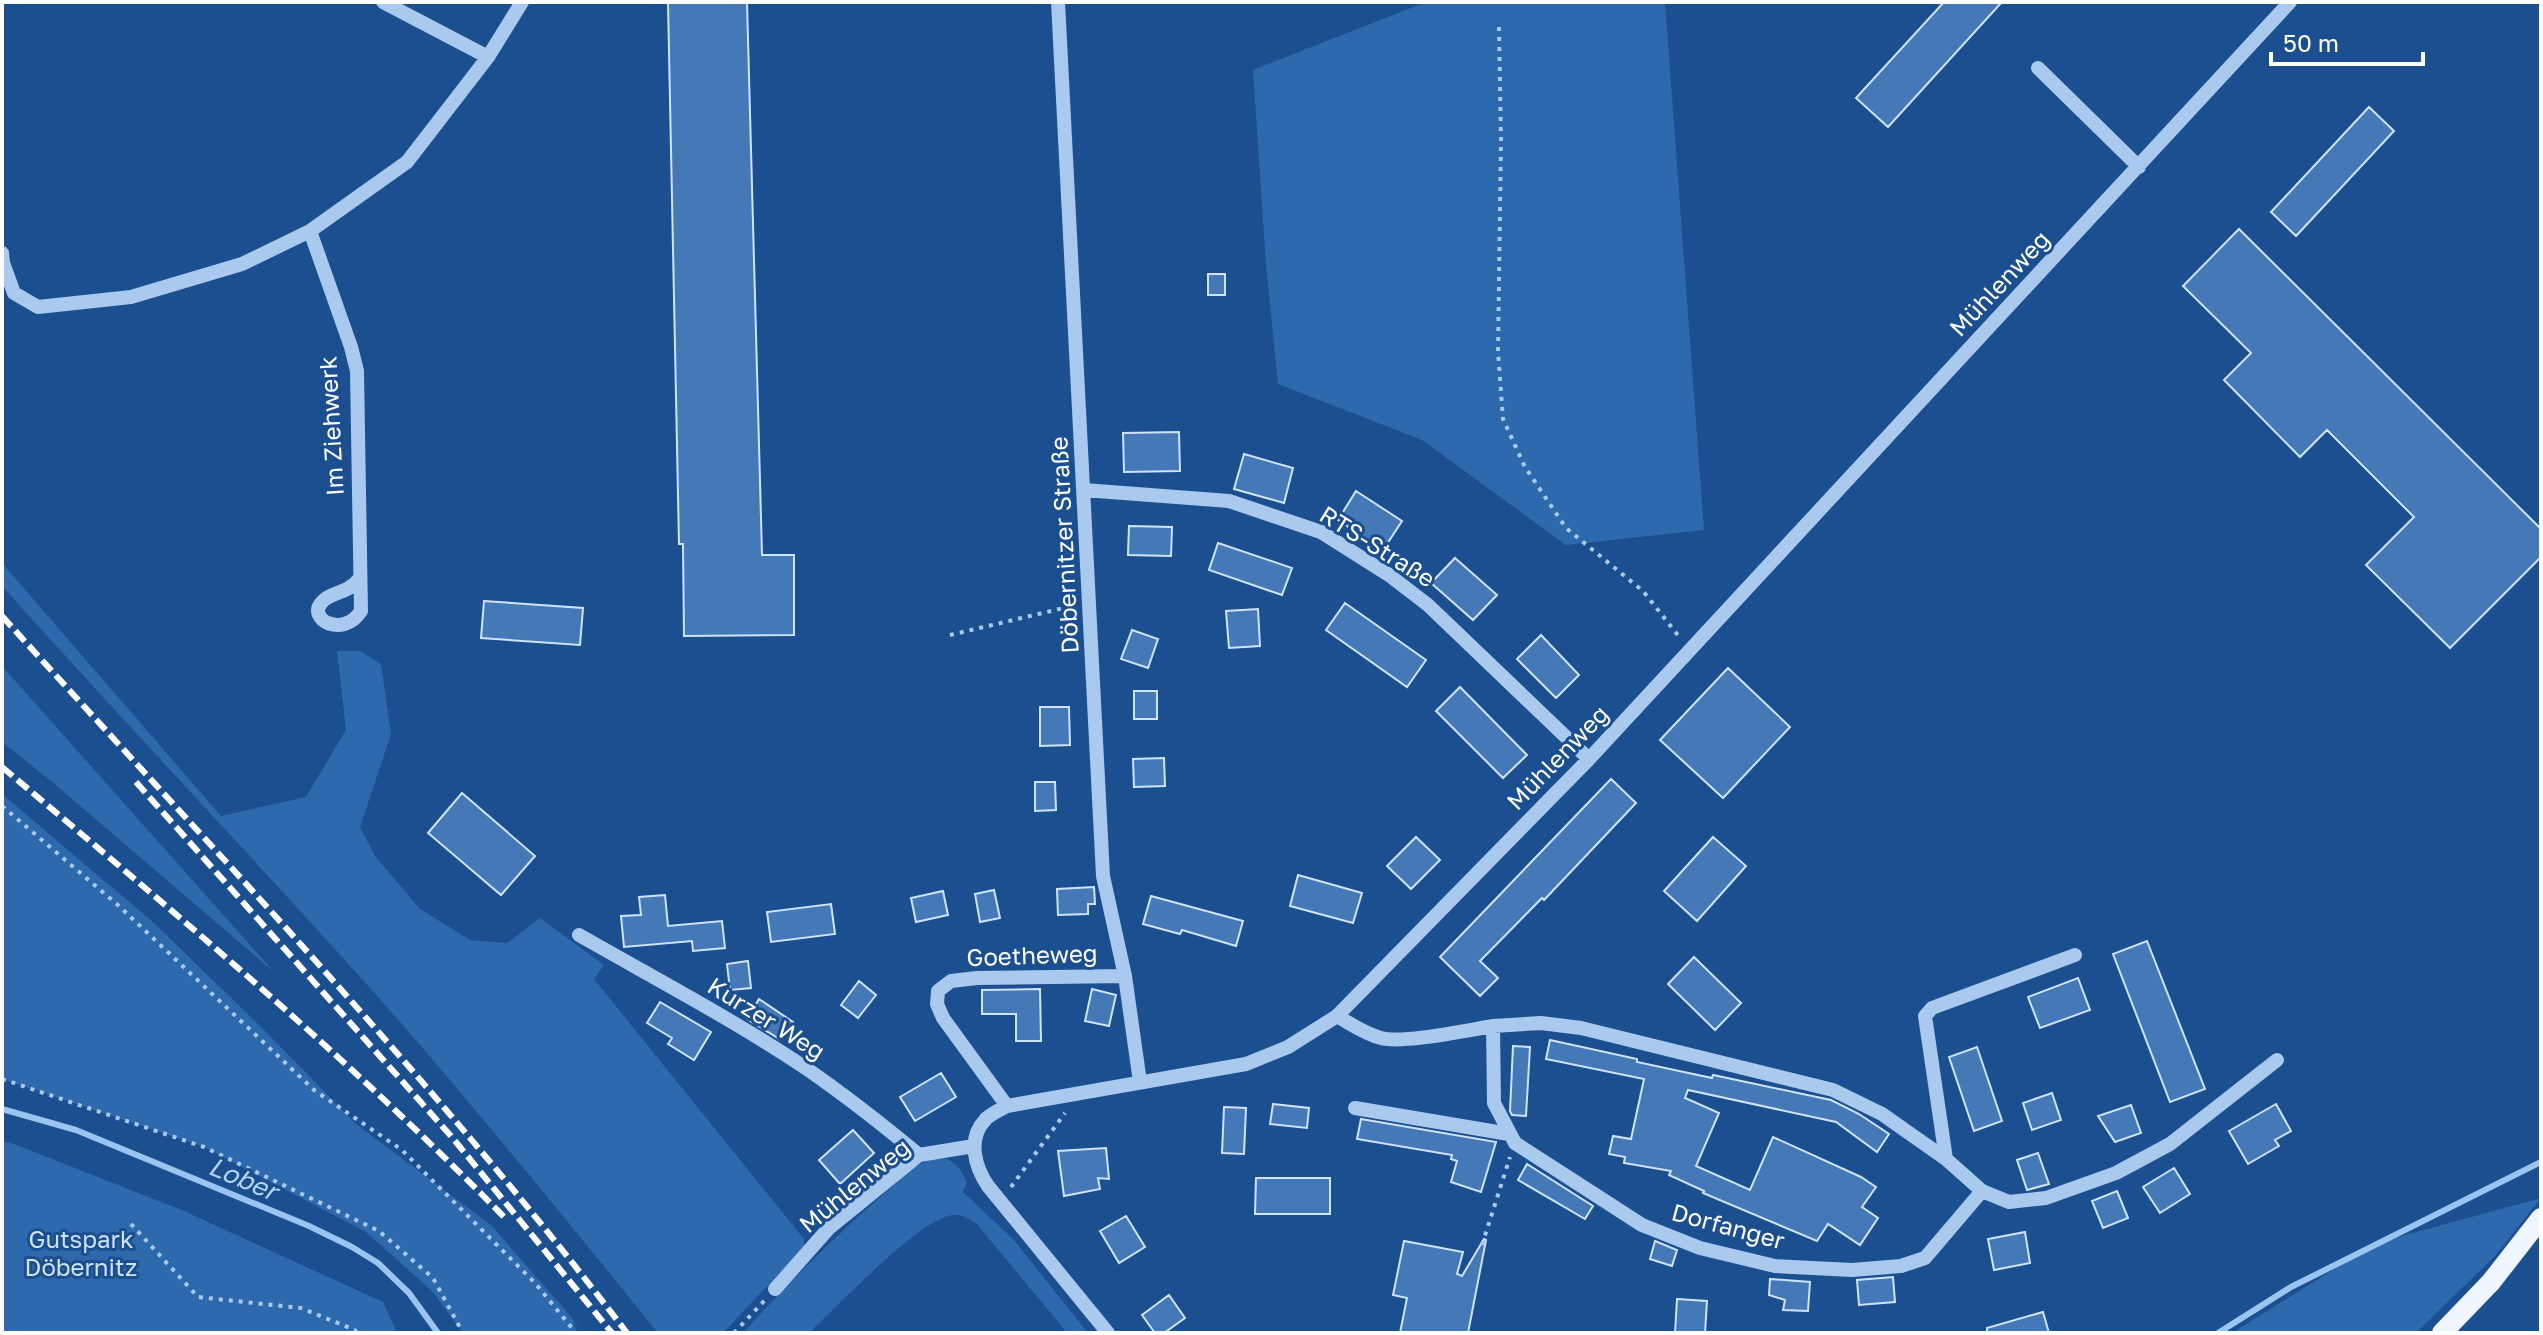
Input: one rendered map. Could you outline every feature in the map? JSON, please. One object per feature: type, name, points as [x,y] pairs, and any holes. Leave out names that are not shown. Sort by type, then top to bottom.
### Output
[{"type":"main road","points":[[2442,1333],[2491,1282],[2541,1218]]},
{"type":"street","points":[[383,2],[488,57]]},
{"type":"street","points":[[2,253],[14,293],[38,307],[131,297],[242,264],[310,231],[407,162],[488,57],[522,2]]},
{"type":"street","name":"Döbernitzer Straße","points":[[1058,2],[1103,876],[1125,976],[1140,1082]]},
{"type":"street","name":"Mühlenweg","points":[[1007,1106],[1246,1064],[1288,1047],[1337,1016],[1589,759],[2290,2]]},
{"type":"street","points":[[2038,68],[2139,167]]},
{"type":"street","name":"Im Ziehwerk","points":[[310,231],[357,371],[360,578]]},
{"type":"street","name":"RTS-Straße","points":[[1084,490],[1229,501],[1321,532],[1389,575],[1428,605],[1589,759]]},
{"type":"street","name":"Kurzer Weg","points":[[579,935],[728,1020],[806,1069],[868,1113],[919,1155]]},
{"type":"street","points":[[1946,1159],[1925,1016],[1932,1008],[2075,955]]},
{"type":"street","name":"Goetheweg","points":[[1007,1106],[943,1018],[937,1004],[938,991],[951,981],[977,978],[1125,976]]},
{"type":"street","points":[[1337,1016],[1385,1039],[1541,1023],[1581,1028],[1833,1090],[1882,1114],[1946,1159],[1982,1191],[2009,1202],[2046,1198],[2116,1173],[2170,1144],[2277,1060]]},
{"type":"street","points":[[1493,1026],[1494,1103],[1512,1139]]},
{"type":"street","points":[[1007,1106],[986,1118],[979,1130],[974,1146],[978,1171],[1108,1333]]},
{"type":"street","name":"Dorfanger","points":[[1355,1108],[1512,1139],[1642,1225],[1700,1248],[1775,1266],[1852,1270],[1901,1266],[1925,1258],[1982,1191]]},
{"type":"street","name":"Mühlenweg","points":[[775,1289],[829,1228],[919,1155],[974,1146]]},
{"type":"path","points":[[1499,27],[1498,351],[1503,419],[1525,467],[1566,528],[1643,591],[1690,651]]},
{"type":"path","points":[[950,635],[1090,602]]},
{"type":"path","points":[[2,806],[119,906],[314,1090],[402,1150],[535,1283],[576,1333]]},
{"type":"path","points":[[2,1079],[204,1147],[379,1231],[433,1278],[463,1333]]},
{"type":"path","points":[[1000,1201],[1081,1092]]},
{"type":"path","points":[[1482,1245],[1512,1139]]},
{"type":"path","points":[[131,1224],[198,1297],[301,1308],[357,1333]]},
{"type":"path","points":[[734,1333],[775,1289]]},
{"type":"green space","points":[[1426,2],[1665,2],[1704,530],[1566,545],[1422,440],[1278,384],[1266,265],[1253,70]]},
{"type":"green space","points":[[2,563],[221,816],[306,797],[346,730],[337,651],[360,651],[381,664],[391,734],[360,827],[375,856],[420,909],[470,940],[507,943],[540,918],[604,965],[594,979],[804,1239],[804,1247],[723,1333],[658,1333],[503,1143],[383,1003],[2,586]]},
{"type":"green space","points":[[2,666],[274,972],[2,742]]},
{"type":"green space","points":[[2,794],[154,923],[356,1124],[491,1225],[572,1318],[583,1333],[573,1321],[577,1333],[463,1333],[433,1292],[366,1232],[204,1147],[2,1079]]},
{"type":"green space","name":"Gutspark Döbernitz","points":[[2,1142],[9,1142],[184,1211],[383,1302],[397,1333],[2,1331]]},
{"type":"green space","points":[[935,1158],[951,1161],[958,1167],[967,1182],[963,1192],[1013,1239],[1088,1333],[1067,1333],[977,1224],[956,1215],[933,1223],[916,1234],[809,1333],[743,1333],[848,1226],[908,1172]]},
{"type":"green space","points":[[2541,1198],[2495,1256],[2416,1333],[2232,1333],[2376,1243]]},
{"type":"building","points":[[668,2],[747,2],[762,555],[794,555],[794,635],[684,636],[683,544],[679,544]]},
{"type":"building","points":[[1944,2],[2002,2],[1888,127],[1856,98]]},
{"type":"building","points":[[2369,107],[2394,131],[2296,236],[2271,212]]},
{"type":"building","points":[[2239,229],[2541,529],[2541,557],[2450,648],[2366,565],[2414,517],[2327,430],[2300,457],[2224,380],[2251,353],[2183,286]]},
{"type":"building","points":[[1208,274],[1225,274],[1225,295],[1208,295]]},
{"type":"building","points":[[1179,432],[1180,471],[1124,472],[1123,433]]},
{"type":"building","points":[[1244,454],[1293,468],[1284,503],[1234,489]]},
{"type":"building","points":[[1356,491],[1402,521],[1383,550],[1338,520]]},
{"type":"building","points":[[1129,526],[1172,527],[1171,556],[1128,555]]},
{"type":"building","points":[[1218,543],[1292,568],[1282,595],[1209,570]]},
{"type":"building","points":[[1455,558],[1497,595],[1473,620],[1431,583]]},
{"type":"building","points":[[484,601],[583,608],[580,645],[481,638]]},
{"type":"building","points":[[1345,603],[1426,660],[1407,687],[1326,630]]},
{"type":"building","points":[[1258,609],[1260,646],[1229,648],[1226,611]]},
{"type":"building","points":[[1132,630],[1158,639],[1148,668],[1121,659]]},
{"type":"building","points":[[1541,635],[1579,675],[1556,698],[1517,659]]},
{"type":"building","points":[[1728,668],[1790,727],[1723,798],[1660,740]]},
{"type":"building","points":[[1460,687],[1527,755],[1503,778],[1436,711]]},
{"type":"building","points":[[1134,691],[1157,691],[1157,719],[1134,719]]},
{"type":"building","points":[[1040,707],[1069,707],[1070,745],[1040,746]]},
{"type":"building","points":[[1164,758],[1165,786],[1134,787],[1133,759]]},
{"type":"building","points":[[1611,779],[1636,803],[1544,900],[1542,898],[1480,961],[1498,978],[1480,996],[1440,957]]},
{"type":"building","points":[[1035,782],[1055,782],[1056,810],[1035,811]]},
{"type":"building","points":[[462,793],[535,856],[501,895],[428,833]]},
{"type":"building","points":[[1416,837],[1440,860],[1411,889],[1387,866]]},
{"type":"building","points":[[1713,837],[1746,866],[1697,921],[1664,891]]},
{"type":"building","points":[[1298,875],[1362,893],[1353,923],[1290,906]]},
{"type":"building","points":[[1094,887],[1095,904],[1088,904],[1088,914],[1058,915],[1057,889]]},
{"type":"building","points":[[994,890],[1000,918],[980,922],[975,894]]},
{"type":"building","points":[[943,891],[948,915],[916,922],[911,898]]},
{"type":"building","points":[[665,895],[668,926],[722,921],[725,948],[693,951],[692,941],[624,947],[621,916],[641,915],[639,897]]},
{"type":"building","points":[[1151,896],[1243,921],[1236,946],[1182,930],[1180,934],[1143,924]]},
{"type":"building","points":[[831,904],[835,934],[771,942],[767,912]]},
{"type":"building","points":[[2147,941],[2205,1089],[2170,1102],[2113,954]]},
{"type":"building","points":[[1694,957],[1741,1003],[1715,1030],[1668,984]]},
{"type":"building","points":[[748,961],[751,988],[730,990],[727,964]]},
{"type":"building","points":[[2078,978],[2090,1010],[2040,1028],[2028,997]]},
{"type":"building","points":[[859,981],[876,995],[858,1018],[841,1005]]},
{"type":"building","points":[[1040,989],[1041,1041],[1016,1041],[1016,1014],[982,1014],[982,990]]},
{"type":"building","points":[[1092,989],[1116,995],[1109,1026],[1085,1021]]},
{"type":"building","points":[[759,999],[793,1022],[781,1040],[747,1019]]},
{"type":"building","points":[[660,1002],[711,1032],[694,1060],[668,1044],[672,1038],[647,1023]]},
{"type":"building","points":[[1550,1040],[1637,1059],[1637,1062],[1831,1100],[1859,1114],[1889,1134],[1877,1152],[1836,1122],[1688,1090],[1685,1098],[1719,1113],[1696,1166],[1750,1190],[1773,1137],[1861,1177],[1876,1187],[1862,1207],[1878,1218],[1860,1245],[1828,1224],[1817,1241],[1703,1193],[1669,1175],[1671,1171],[1624,1163],[1625,1157],[1609,1154],[1613,1136],[1631,1139],[1644,1079],[1546,1059]]},
{"type":"building","points":[[1513,1046],[1530,1047],[1526,1116],[1512,1115],[1510,1111]]},
{"type":"building","points":[[1977,1047],[2002,1121],[1974,1131],[1949,1057]]},
{"type":"building","points":[[941,1073],[956,1097],[915,1121],[900,1097]]},
{"type":"building","points":[[2052,1093],[2061,1120],[2032,1130],[2023,1103]]},
{"type":"building","points":[[1273,1104],[1309,1108],[1307,1128],[1270,1124]]},
{"type":"building","points":[[2276,1104],[2291,1131],[2275,1140],[2279,1146],[2248,1164],[2229,1131]]},
{"type":"building","points":[[2131,1105],[2141,1133],[2115,1142],[2098,1116]]},
{"type":"building","points":[[1224,1107],[1246,1108],[1244,1154],[1222,1153]]},
{"type":"building","points":[[1361,1119],[1496,1142],[1481,1192],[1451,1182],[1457,1161],[1451,1159],[1452,1155],[1357,1139]]},
{"type":"building","points":[[853,1130],[874,1153],[840,1184],[819,1160]]},
{"type":"building","points":[[1106,1148],[1109,1179],[1098,1178],[1100,1189],[1064,1196],[1058,1151]]},
{"type":"building","points":[[2038,1153],[2049,1184],[2027,1190],[2017,1160]]},
{"type":"building","points":[[1527,1164],[1593,1206],[1585,1219],[1518,1180]]},
{"type":"building","points":[[2174,1168],[2190,1194],[2160,1213],[2143,1187]]},
{"type":"building","points":[[1256,1178],[1330,1178],[1330,1214],[1255,1214]]},
{"type":"building","points":[[2117,1191],[2128,1218],[2103,1228],[2092,1201]]},
{"type":"building","points":[[1126,1216],[1145,1247],[1119,1263],[1100,1231]]},
{"type":"building","points":[[2025,1232],[2030,1263],[1994,1270],[1988,1239]]},
{"type":"building","points":[[1484,1239],[1468,1333],[1400,1333],[1407,1298],[1393,1295],[1404,1241],[1463,1252],[1457,1274],[1462,1276]]},
{"type":"building","points":[[1655,1241],[1677,1250],[1672,1266],[1650,1259]]},
{"type":"building","points":[[1893,1277],[1895,1302],[1859,1305],[1857,1280]]},
{"type":"building","points":[[1770,1279],[1810,1282],[1808,1311],[1783,1310],[1785,1300],[1769,1295]]},
{"type":"building","points":[[1169,1295],[1185,1318],[1164,1333],[1155,1333],[1142,1315]]},
{"type":"building","points":[[1677,1299],[1707,1301],[1705,1333],[1675,1333]]},
{"type":"building","points":[[2043,1312],[2049,1333],[1987,1333],[1987,1328]]},
{"type":"waterway","name":"Lober","points":[[2,1109],[76,1130],[309,1226],[352,1247],[378,1263],[409,1293],[438,1333]]},
{"type":"waterway","points":[[2218,1333],[2291,1287],[2541,1162]]},
{"type":"railway","points":[[2,616],[401,1057],[554,1239],[627,1333]]},
{"type":"railway","points":[[2,767],[322,1043],[505,1218]]},
{"type":"railway","points":[[136,782],[451,1136],[612,1333]]}]
